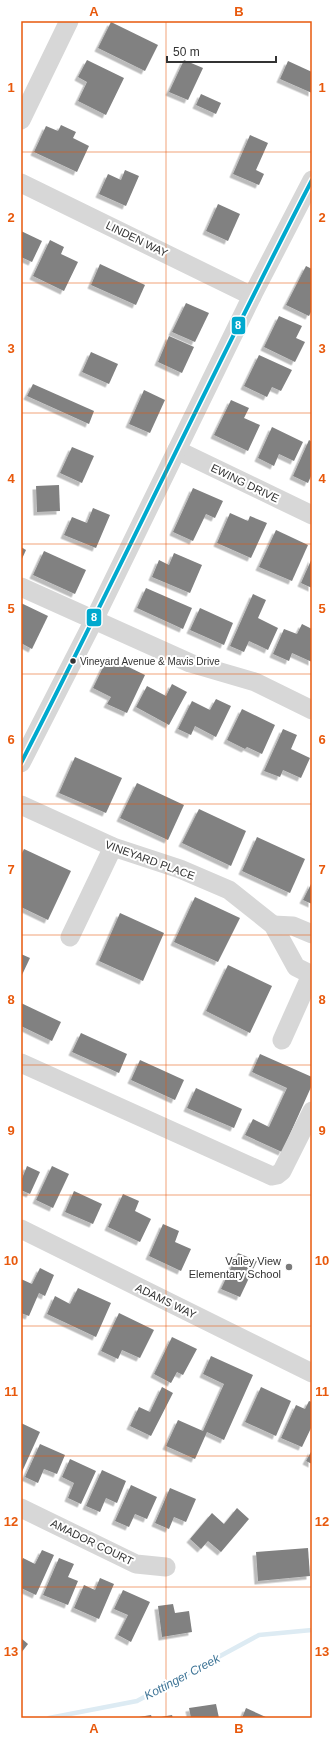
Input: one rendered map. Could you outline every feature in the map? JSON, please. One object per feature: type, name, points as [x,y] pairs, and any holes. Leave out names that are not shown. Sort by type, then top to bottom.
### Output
[{"type":"street","points":[[21,120],[69,21]]},
{"type":"street","points":[[21,763],[94,620],[252,296],[312,180]]},
{"type":"street","name":"LINDEN WAY","points":[[21,183],[252,296]]},
{"type":"street","name":"EWING DRIVE","points":[[177,450],[312,515]]},
{"type":"street","points":[[21,587],[190,663],[255,682],[312,710]]},
{"type":"street","name":"VINEYARD PLACE","points":[[21,805],[113,847],[180,869],[229,890],[273,925],[296,967],[311,975]]},
{"type":"street","points":[[70,937],[113,847]]},
{"type":"street","points":[[273,925],[293,926],[312,934]]},
{"type":"street","points":[[282,1040],[311,975]]},
{"type":"street","points":[[21,1063],[272,1176],[277,1175],[282,1171],[312,1111]]},
{"type":"street","name":"ADAMS WAY","points":[[21,1229],[312,1373]]},
{"type":"street","name":"AMADOR COURT","points":[[21,1508],[136,1564],[166,1567]]},
{"type":"building","points":[[111,22],[158,45],[145,71],[98,48]]},
{"type":"building","points":[[87,60],[124,78],[106,115],[78,101],[87,82],[78,77]]},
{"type":"building","points":[[184,60],[203,68],[188,100],[169,92]]},
{"type":"building","points":[[288,61],[312,72],[312,93],[280,79]]},
{"type":"building","points":[[201,94],[221,103],[216,114],[196,105]]},
{"type":"building","points":[[61,125],[76,132],[73,138],[89,146],[77,172],[34,152],[46,126],[58,131]]},
{"type":"building","points":[[250,135],[268,143],[256,170],[264,174],[259,185],[233,174]]},
{"type":"building","points":[[125,170],[139,176],[126,206],[99,194],[108,174],[121,180]]},
{"type":"building","points":[[218,204],[240,214],[228,241],[206,231]]},
{"type":"building","points":[[21,231],[42,241],[32,262],[21,257]]},
{"type":"building","points":[[50,240],[64,247],[61,254],[78,262],[64,291],[33,276]]},
{"type":"building","points":[[100,264],[145,285],[136,305],[91,285]]},
{"type":"building","points":[[306,266],[312,269],[312,310],[309,316],[286,305]]},
{"type":"building","points":[[186,303],[209,313],[195,342],[172,332]]},
{"type":"building","points":[[279,316],[302,326],[296,338],[305,342],[295,362],[264,347]]},
{"type":"building","points":[[169,336],[194,347],[182,373],[158,362]]},
{"type":"building","points":[[91,352],[118,364],[109,384],[82,372]]},
{"type":"building","points":[[259,355],[292,370],[281,391],[272,387],[267,397],[244,386]]},
{"type":"building","points":[[33,384],[94,411],[89,424],[27,396]]},
{"type":"building","points":[[144,390],[165,400],[150,433],[129,424]]},
{"type":"building","points":[[231,400],[249,408],[244,418],[260,425],[248,451],[214,435]]},
{"type":"building","points":[[272,427],[303,442],[294,461],[279,454],[274,466],[258,458]]},
{"type":"building","points":[[309,440],[312,442],[312,474],[308,483],[293,476]]},
{"type":"building","points":[[72,447],[94,456],[82,483],[60,473]]},
{"type":"building","points":[[59,485],[60,511],[37,512],[36,486]]},
{"type":"building","points":[[193,488],[223,501],[215,518],[206,514],[193,541],[173,532]]},
{"type":"building","points":[[93,508],[110,515],[96,548],[64,535],[72,517],[87,523]]},
{"type":"building","points":[[230,513],[248,521],[250,516],[267,523],[251,558],[217,543]]},
{"type":"building","points":[[276,530],[308,545],[292,581],[259,567]]},
{"type":"building","points":[[21,547],[26,550],[21,561]]},
{"type":"building","points":[[44,551],[86,570],[75,594],[33,575]]},
{"type":"building","points":[[174,553],[202,565],[190,593],[152,577],[159,560],[169,565]]},
{"type":"building","points":[[312,558],[312,588],[301,583]]},
{"type":"building","points":[[146,588],[192,608],[183,629],[137,608]]},
{"type":"building","points":[[253,594],[266,600],[258,618],[278,628],[268,650],[249,641],[244,652],[230,646]]},
{"type":"building","points":[[21,603],[48,616],[32,649],[21,643]]},
{"type":"building","points":[[200,608],[233,623],[224,645],[190,630]]},
{"type":"building","points":[[302,624],[312,629],[312,662],[292,653],[289,661],[273,654],[284,629],[297,634]]},
{"type":"building","points":[[108,657],[145,675],[127,713],[107,704],[111,697],[93,688]]},
{"type":"building","points":[[172,684],[187,692],[169,725],[136,707],[147,686],[166,696]]},
{"type":"building","points":[[216,699],[231,706],[216,737],[195,726],[191,735],[178,729],[192,701],[210,710]]},
{"type":"building","points":[[242,709],[275,725],[262,754],[247,747],[245,749],[227,740]]},
{"type":"building","points":[[283,729],[297,735],[291,749],[310,758],[301,778],[283,770],[280,777],[264,771]]},
{"type":"building","points":[[75,757],[122,778],[106,813],[59,793]]},
{"type":"building","points":[[137,783],[184,805],[168,840],[120,818]]},
{"type":"building","points":[[199,809],[246,831],[231,866],[182,843]]},
{"type":"building","points":[[257,837],[305,859],[290,893],[242,871]]},
{"type":"building","points":[[24,849],[71,871],[48,920],[21,907],[21,855]]},
{"type":"building","points":[[312,882],[312,904],[303,900]]},
{"type":"building","points":[[195,897],[240,918],[218,962],[174,942]]},
{"type":"building","points":[[120,913],[164,933],[143,981],[99,961]]},
{"type":"building","points":[[21,954],[30,958],[21,977]]},
{"type":"building","points":[[228,965],[272,986],[250,1033],[206,1011]]},
{"type":"building","points":[[21,1003],[61,1022],[52,1041],[21,1026]]},
{"type":"building","points":[[81,1033],[127,1054],[119,1073],[72,1052]]},
{"type":"building","points":[[260,1054],[312,1077],[312,1085],[282,1152],[245,1135],[253,1119],[269,1127],[287,1088],[252,1072]]},
{"type":"building","points":[[140,1060],[184,1080],[175,1100],[131,1080]]},
{"type":"building","points":[[196,1088],[242,1109],[234,1128],[187,1108]]},
{"type":"building","points":[[27,1166],[40,1172],[30,1194],[21,1190],[21,1181]]},
{"type":"building","points":[[52,1166],[69,1174],[53,1208],[36,1200]]},
{"type":"building","points":[[74,1191],[102,1204],[93,1224],[65,1212]]},
{"type":"building","points":[[123,1194],[139,1201],[135,1211],[151,1219],[140,1242],[108,1227]]},
{"type":"building","points":[[163,1224],[179,1231],[175,1242],[191,1249],[181,1271],[149,1256]]},
{"type":"building","points":[[238,1253],[257,1261],[240,1297],[221,1289]]},
{"type":"building","points":[[40,1268],[54,1275],[45,1296],[39,1293],[29,1316],[21,1313],[21,1279],[32,1284]]},
{"type":"building","points":[[78,1288],[111,1303],[96,1337],[47,1314],[55,1296],[70,1304]]},
{"type":"building","points":[[119,1313],[154,1330],[140,1358],[122,1350],[118,1359],[101,1351]]},
{"type":"building","points":[[172,1337],[197,1349],[183,1375],[177,1372],[171,1383],[154,1374]]},
{"type":"building","points":[[211,1356],[253,1375],[224,1440],[207,1432],[195,1459],[166,1446],[178,1420],[203,1431],[224,1384],[203,1374]]},
{"type":"building","points":[[162,1387],[173,1393],[151,1436],[130,1426],[139,1407],[150,1412]]},
{"type":"building","points":[[261,1387],[291,1401],[276,1436],[245,1422]]},
{"type":"building","points":[[309,1401],[312,1402],[312,1426],[302,1447],[281,1438],[296,1405],[305,1409]]},
{"type":"building","points":[[21,1423],[40,1432],[21,1474]]},
{"type":"building","points":[[40,1444],[65,1455],[57,1474],[44,1469],[38,1483],[25,1477]]},
{"type":"building","points":[[312,1450],[312,1464],[306,1461]]},
{"type":"building","points":[[70,1459],[96,1471],[81,1504],[68,1498],[74,1483],[62,1477]]},
{"type":"building","points":[[102,1470],[126,1481],[117,1503],[106,1498],[100,1512],[86,1506]]},
{"type":"building","points":[[131,1485],[157,1497],[147,1519],[135,1514],[129,1527],[115,1521]]},
{"type":"building","points":[[170,1488],[196,1499],[186,1522],[174,1517],[169,1529],[155,1523]]},
{"type":"building","points":[[237,1508],[249,1519],[221,1552],[208,1541],[201,1549],[190,1539],[212,1513],[224,1524]]},
{"type":"building","points":[[308,1548],[310,1576],[258,1581],[256,1552]]},
{"type":"building","points":[[42,1550],[54,1555],[36,1595],[21,1588],[21,1562],[23,1558],[35,1564]]},
{"type":"building","points":[[59,1558],[74,1564],[68,1577],[78,1581],[68,1605],[43,1595]]},
{"type":"building","points":[[100,1578],[114,1584],[99,1619],[74,1608],[84,1585],[95,1590]]},
{"type":"building","points":[[123,1590],[150,1602],[131,1642],[118,1635],[128,1615],[114,1609]]},
{"type":"building","points":[[173,1604],[175,1613],[189,1611],[192,1632],[162,1637],[158,1606]]},
{"type":"building","points":[[21,1638],[28,1644],[21,1653]]},
{"type":"building","points":[[216,1704],[219,1718],[191,1718],[189,1708]]},
{"type":"building","points":[[246,1708],[268,1718],[242,1718]]},
{"type":"building","points":[[151,1715],[152,1718],[139,1718],[139,1717]]},
{"type":"building","points":[[172,1715],[173,1718],[161,1718],[161,1717]]},
{"type":"waterway","name":"Kottinger Creek","points":[[49,1718],[137,1701],[259,1635],[312,1630]]},
{"type":"transit line","name":"8","points":[[21,763],[238,325],[312,180]]},
{"type":"place","name":"Vineyard Avenue & Mavis Drive","points":[[73,661]]},
{"type":"place","name":"Valley View Elementary School","points":[[289,1267]]}]
